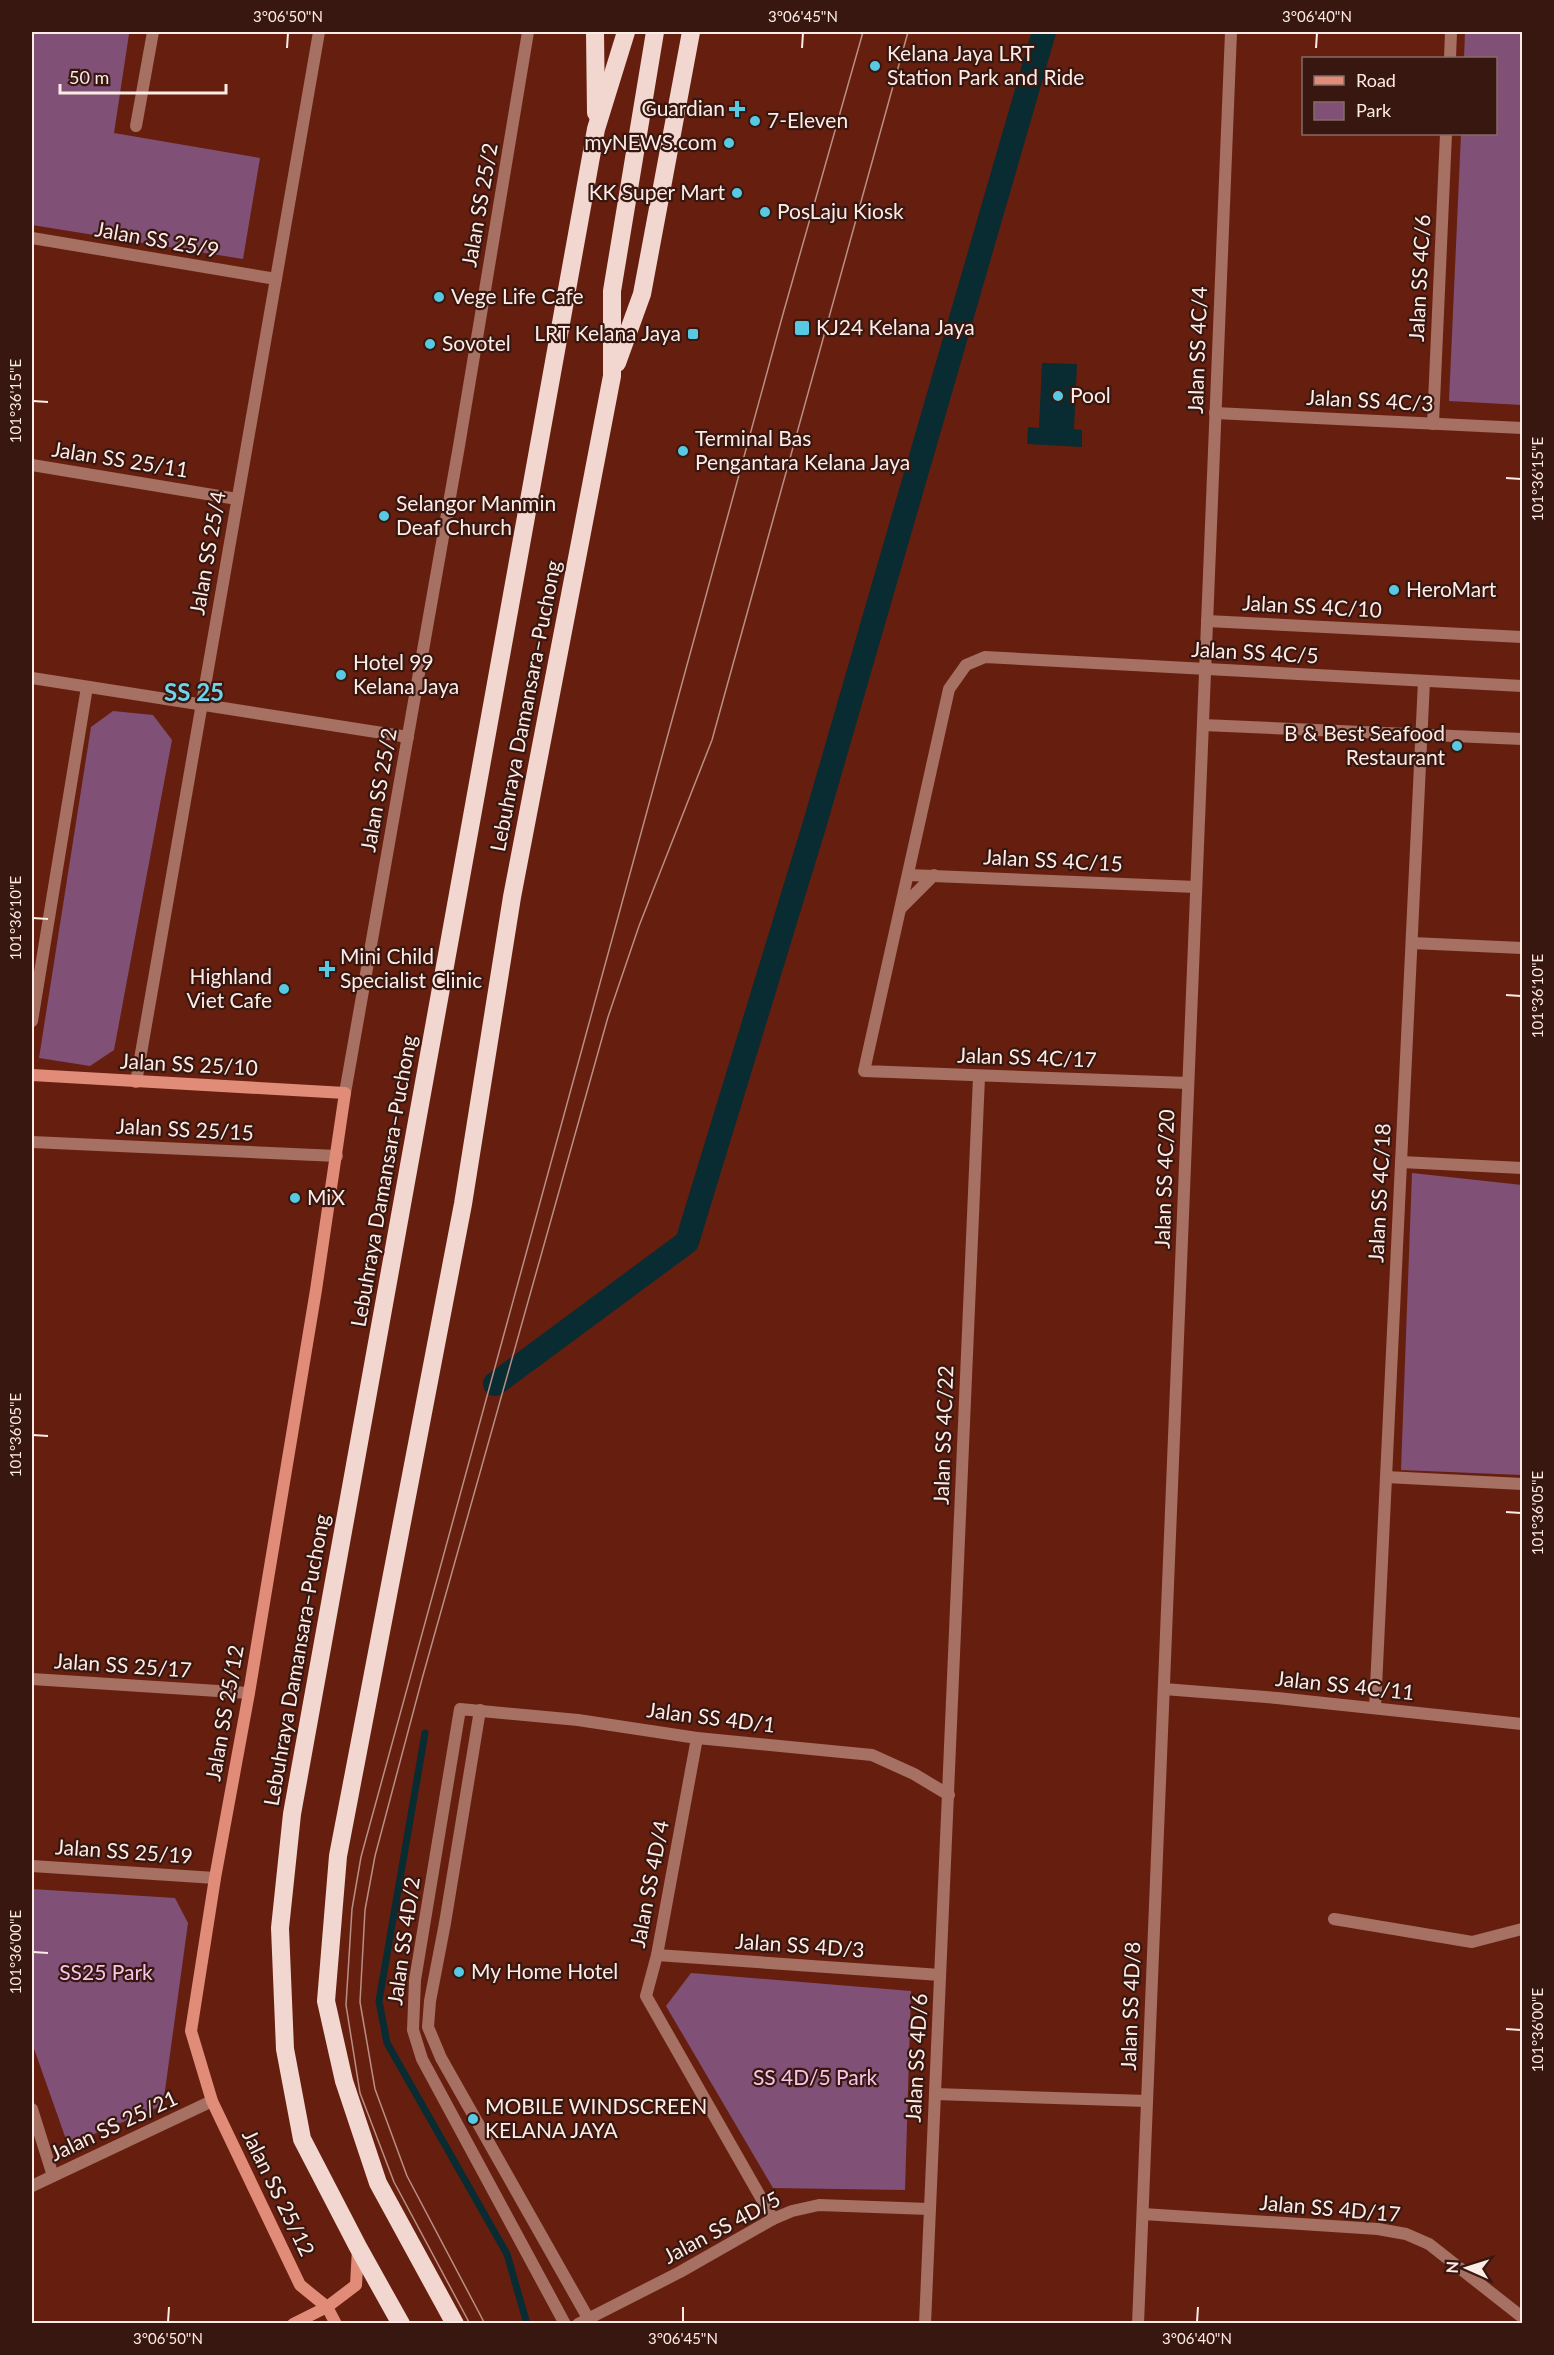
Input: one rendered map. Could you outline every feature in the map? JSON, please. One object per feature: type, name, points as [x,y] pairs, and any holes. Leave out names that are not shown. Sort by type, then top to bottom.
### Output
[{"type":"highway","points":[[595,32],[596,129]]},
{"type":"highway","name":"Lebuhraya Damansara–Puchong","points":[[401,2324],[302,2139],[285,2049],[280,1928],[292,1814],[596,129],[626,32]]},
{"type":"highway","name":"Lebuhraya Damansara–Puchong","points":[[455,2324],[378,2183],[344,2081],[326,2001],[338,1856],[464,1204],[512,897],[612,376],[612,291],[656,32]]},
{"type":"highway","points":[[612,376],[642,294],[691,32]]},
{"type":"street","points":[[136,126],[153,32]]},
{"type":"street","name":"Jalan SS 25/4","points":[[136,1082],[319,32]]},
{"type":"street","name":"Jalan SS 25/2","points":[[345,1093],[528,32]]},
{"type":"street","name":"Jalan SS 4C/4","points":[[1205,670],[1231,32]]},
{"type":"street","points":[[1450,57],[1451,32]]},
{"type":"street","name":"Jalan SS 4C/6","points":[[1433,424],[1446,135]]},
{"type":"street","name":"Jalan SS 25/9","points":[[32,238],[276,279]]},
{"type":"street","name":"Jalan SS 4C/3","points":[[1215,413],[1522,428]]},
{"type":"street","name":"Jalan SS 25/11","points":[[32,465],[237,499]]},
{"type":"street","name":"Jalan SS 4C/10","points":[[1207,621],[1522,637]]},
{"type":"street","name":"Jalan SS 4C/5","points":[[908,875],[948,689],[966,665],[985,657],[1522,686]]},
{"type":"street","name":"Jalan SS 4C/20","points":[[1164,1689],[1205,670]]},
{"type":"street","points":[[32,678],[408,737]]},
{"type":"street","name":"Jalan SS 4C/18","points":[[1375,1708],[1424,681]]},
{"type":"street","points":[[32,1021],[87,687]]},
{"type":"street","points":[[1203,725],[1522,739]]},
{"type":"street","points":[[900,909],[908,875]]},
{"type":"street","name":"Jalan SS 4C/15","points":[[908,875],[1196,887]]},
{"type":"street","points":[[900,909],[934,875]]},
{"type":"street","name":"Jalan SS 4C/17","points":[[900,909],[864,1071],[1188,1083]]},
{"type":"street","points":[[1412,943],[1522,948]]},
{"type":"street","name":"Jalan SS 25/10","points":[[32,1075],[345,1093]]},
{"type":"street","name":"Jalan SS 4C/22","points":[[949,1794],[979,1077]]},
{"type":"street","name":"Jalan SS 25/12","points":[[327,2307],[300,2285],[212,2101],[191,2031],[214,1878],[249,1693],[337,1156],[345,1093]]},
{"type":"street","name":"Jalan SS 25/15","points":[[32,1143],[337,1156]]},
{"type":"street","points":[[1401,1162],[1522,1168]]},
{"type":"street","points":[[1386,1477],[1522,1484]]},
{"type":"street","name":"Jalan SS 25/17","points":[[32,1679],[249,1693]]},
{"type":"street","name":"Jalan SS 4C/11","points":[[1164,1689],[1522,1724]]},
{"type":"street","name":"Jalan SS 4D/8","points":[[1138,2324],[1164,1689]]},
{"type":"street","name":"Jalan SS 4D/1","points":[[460,1709],[578,1720],[697,1738],[872,1755],[914,1774],[949,1794]]},
{"type":"street","name":"Jalan SS 4D/2","points":[[460,1709],[415,1980],[413,2030],[422,2059],[566,2324]]},
{"type":"street","points":[[480,1710],[430,2001],[428,2027],[441,2058],[583,2321]]},
{"type":"street","name":"Jalan SS 4D/4","points":[[697,1738],[657,1955],[646,1996],[773,2219]]},
{"type":"street","name":"Jalan SS 4D/6","points":[[925,2324],[949,1794]]},
{"type":"street","name":"Jalan SS 25/19","points":[[32,1866],[214,1878]]},
{"type":"street","points":[[1334,1919],[1472,1942],[1522,1929]]},
{"type":"street","name":"Jalan SS 4D/3","points":[[657,1955],[940,1975]]},
{"type":"street","points":[[935,2094],[1147,2101]]},
{"type":"street","name":"Jalan SS 25/21","points":[[32,2186],[212,2101]]},
{"type":"street","points":[[32,2109],[53,2176]]},
{"type":"street","name":"Jalan SS 4D/5","points":[[583,2321],[680,2272],[773,2219],[792,2211],[819,2205],[929,2209]]},
{"type":"street","name":"Jalan SS 4D/17","points":[[1143,2214],[1378,2229],[1406,2234],[1430,2244],[1522,2317]]},
{"type":"street","points":[[293,2324],[327,2307],[356,2285],[358,2247]]},
{"type":"street","points":[[327,2307],[336,2324]]},
{"type":"green space","points":[[32,32],[129,34],[114,133],[260,158],[243,259],[32,225]]},
{"type":"green space","points":[[1465,32],[1522,32],[1522,405],[1449,401],[1461,135],[1497,135],[1497,57],[1464,57]]},
{"type":"green space","points":[[113,711],[153,715],[172,740],[114,1050],[90,1066],[39,1058],[91,727]]},
{"type":"green space","points":[[1412,1173],[1522,1185],[1522,1475],[1401,1470]]},
{"type":"green space","name":"SS25 Park","points":[[32,1889],[175,1898],[188,1923],[163,2105],[68,2145],[32,2043]]},
{"type":"green space","name":"SS 4D/5 Park","points":[[691,1973],[911,1991],[905,2190],[773,2188],[666,2006]]},
{"type":"water","name":"Pool","points":[[1042,363],[1077,364],[1074,429],[1082,430],[1082,447],[1027,444],[1028,427],[1039,428]]},
{"type":"waterway","points":[[495,1384],[687,1242],[815,823],[1044,32]]},
{"type":"waterway","points":[[425,1733],[379,2001],[387,2043],[507,2254],[527,2324]]},
{"type":"tram line","points":[[470,2324],[394,2182],[360,2093],[346,2005],[352,1909],[361,1857],[783,314],[863,32]]},
{"type":"tram line","points":[[485,2324],[407,2176],[375,2089],[360,2002],[365,1910],[375,1856],[422,1679],[608,1017],[639,926],[712,740],[908,32]]},
{"type":"place","name":"Kelana Jaya LRT Station Park and Ride","points":[[875,66]]},
{"type":"place","name":"Guardian","points":[[737,109]]},
{"type":"place","name":"7-Eleven","points":[[755,121]]},
{"type":"place","name":"myNEWS.com","points":[[729,143]]},
{"type":"place","name":"KK Super Mart","points":[[737,193]]},
{"type":"place","name":"PosLaju Kiosk","points":[[765,212]]},
{"type":"place","name":"Vege Life Cafe","points":[[439,297]]},
{"type":"place","name":"KJ24 Kelana Jaya","points":[[802,328]]},
{"type":"place","name":"LRT Kelana Jaya","points":[[693,334]]},
{"type":"place","name":"Sovotel","points":[[430,344]]},
{"type":"place","name":"Pool","points":[[1058,396]]},
{"type":"place","name":"Terminal Bas Pengantara Kelana Jaya","points":[[683,451]]},
{"type":"place","name":"Selangor Manmin Deaf Church","points":[[384,516]]},
{"type":"place","name":"HeroMart","points":[[1394,590]]},
{"type":"place","name":"Hotel 99 Kelana Jaya","points":[[341,675]]},
{"type":"place","name":"B & Best Seafood Restaurant","points":[[1457,746]]},
{"type":"place","name":"Mini Child Specialist Clinic","points":[[327,969]]},
{"type":"place","name":"Highland Viet Cafe","points":[[284,989]]},
{"type":"place","name":"MiX","points":[[295,1198]]},
{"type":"place","name":"My Home Hotel","points":[[459,1972]]},
{"type":"place","name":"MOBILE WINDSCREEN KELANA JAYA","points":[[473,2119]]},
{"type":"district","name":"SS 25","points":[[194,693]]}]
